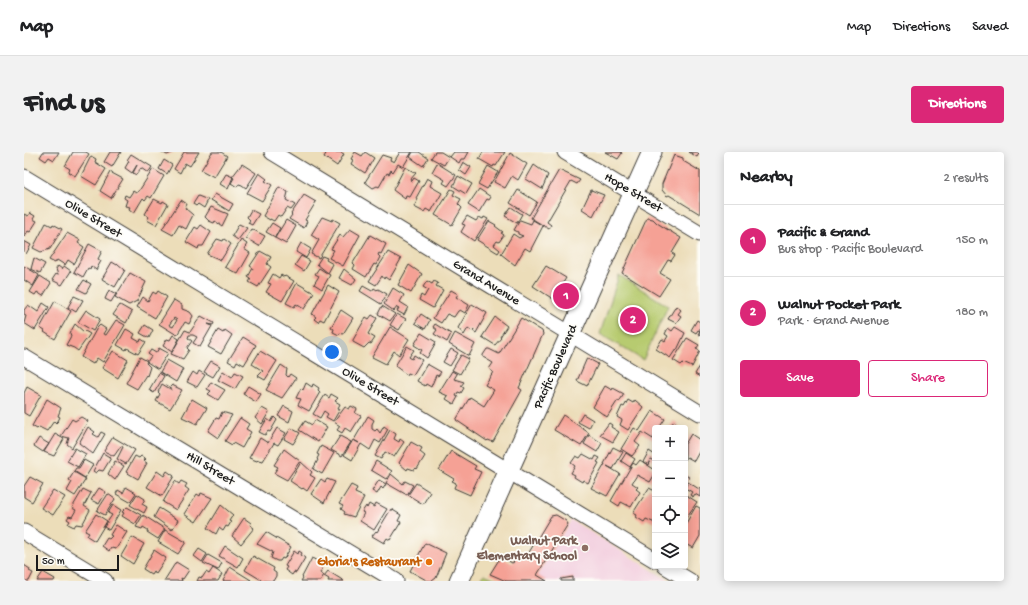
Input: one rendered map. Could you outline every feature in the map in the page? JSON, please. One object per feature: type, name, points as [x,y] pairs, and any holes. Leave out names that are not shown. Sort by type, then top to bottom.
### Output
[{"type":"main road","name":"Pacific Boulevard","points":[[459,581],[652,152]]},
{"type":"street","name":"Grand Avenue","points":[[272,152],[700,413]]},
{"type":"street","name":"Hope Street","points":[[565,152],[700,234]]},
{"type":"street","name":"Olive Street","points":[[24,177],[652,558]]},
{"type":"street","name":"Hill Street","points":[[24,357],[396,581]]},
{"type":"street","points":[[24,532],[105,581]]},
{"type":"street","points":[[670,569],[690,581]]},
{"type":"shaded area","name":"Walnut Park Elementary School","points":[[571,520],[670,581],[545,581],[537,576]]},
{"type":"green space","points":[[619,275],[668,306],[643,360],[600,334]]},
{"type":"green space","points":[[484,574],[500,581],[481,581]]},
{"type":"building","points":[[43,152],[59,152],[54,160],[49,157],[46,161],[40,157]]},
{"type":"building","points":[[73,152],[86,152],[89,154],[75,176],[68,172],[70,169],[65,166]]},
{"type":"building","points":[[110,152],[121,152],[112,167],[104,162]]},
{"type":"building","points":[[162,152],[174,152],[167,155]]},
{"type":"building","points":[[184,152],[199,152],[190,166],[185,163],[180,173],[174,169]]},
{"type":"building","points":[[212,152],[221,152],[227,156],[214,177],[201,170]]},
{"type":"building","points":[[327,152],[340,152],[344,154],[337,166],[324,157]]},
{"type":"building","points":[[355,152],[362,156],[365,152],[374,158],[365,173],[351,164],[353,160],[351,159]]},
{"type":"building","points":[[400,152],[412,152],[403,167],[398,164],[393,172],[391,170],[389,174],[387,173],[379,187],[377,186],[373,188],[365,182],[382,155],[391,158],[390,160],[394,162]]},
{"type":"building","points":[[413,152],[419,152],[428,158],[423,166],[410,157]]},
{"type":"building","points":[[435,152],[441,152],[449,157],[444,165],[431,158]]},
{"type":"building","points":[[454,152],[469,152],[465,159],[461,159],[459,163],[450,157]]},
{"type":"building","points":[[483,152],[505,152],[496,166],[494,165],[493,167],[479,159]]},
{"type":"building","points":[[605,152],[621,152],[622,153],[618,159]]},
{"type":"building","points":[[689,152],[700,152],[697,157]]},
{"type":"building","points":[[510,153],[527,164],[518,180],[512,176],[505,188],[494,182]]},
{"type":"building","points":[[131,154],[152,167],[148,173],[141,168],[136,175],[133,173],[137,165],[132,173],[125,168],[129,161],[127,160]]},
{"type":"building","points":[[674,155],[683,158],[683,161],[700,171],[700,214],[669,195],[667,196],[662,190],[662,184]]},
{"type":"building","points":[[91,156],[96,159],[95,162],[106,169],[96,185],[81,176]]},
{"type":"building","points":[[164,160],[172,165],[167,174],[159,169]]},
{"type":"building","points":[[463,162],[471,167],[466,175],[459,170]]},
{"type":"building","points":[[437,163],[456,175],[448,186],[443,183],[445,180],[432,172]]},
{"type":"building","points":[[242,164],[256,173],[246,188],[239,184],[237,187],[231,183],[234,178],[232,177]]},
{"type":"building","points":[[534,165],[548,175],[542,189],[526,179]]},
{"type":"building","points":[[488,166],[498,172],[487,189],[478,184]]},
{"type":"building","points":[[405,167],[416,173],[410,180],[412,181],[414,178],[419,181],[410,197],[406,196],[405,199],[393,190]]},
{"type":"building","points":[[153,169],[164,176],[151,198],[148,196],[145,200],[143,198],[134,213],[129,209],[130,207],[125,206],[127,200],[124,198],[125,195],[129,197],[133,191],[136,193],[139,191]]},
{"type":"building","points":[[559,170],[580,180],[577,184],[571,181],[547,222],[551,225],[549,229],[531,218]]},
{"type":"building","points":[[110,172],[123,179],[111,198],[100,191]]},
{"type":"building","points":[[259,173],[267,179],[265,181],[272,185],[262,201],[247,193]]},
{"type":"building","points":[[226,174],[233,177],[228,189],[220,184]]},
{"type":"building","points":[[458,176],[472,184],[466,194],[453,186]]},
{"type":"building","points":[[427,178],[432,181],[430,186],[442,193],[431,212],[426,209],[424,212],[414,207],[418,199],[416,198]]},
{"type":"building","points":[[279,187],[288,192],[286,200],[295,205],[291,210],[287,208],[281,217],[278,215],[274,221],[263,216]]},
{"type":"building","points":[[451,189],[455,191],[453,195],[461,199],[458,204],[462,208],[452,225],[435,215]]},
{"type":"building","points":[[479,189],[491,197],[489,200],[487,199],[479,212],[468,205]]},
{"type":"building","points":[[518,190],[537,202],[529,215],[510,203]]},
{"type":"building","points":[[591,190],[604,195],[593,216],[582,209]]},
{"type":"building","points":[[215,194],[233,204],[229,211],[211,200]]},
{"type":"building","points":[[304,195],[316,202],[305,220],[307,221],[304,228],[289,219]]},
{"type":"building","points":[[198,196],[208,200],[204,208],[198,204],[196,206],[193,204]]},
{"type":"building","points":[[154,199],[168,204],[156,225],[147,220],[149,217],[145,214]]},
{"type":"building","points":[[181,200],[187,204],[185,208],[193,215],[186,229],[179,225],[173,235],[162,229]]},
{"type":"building","points":[[211,207],[228,214],[222,226],[215,221],[214,223],[209,221],[205,217]]},
{"type":"building","points":[[511,207],[522,214],[517,223],[505,216]]},
{"type":"building","points":[[251,210],[259,214],[252,225],[248,223],[250,220],[247,217]]},
{"type":"building","points":[[30,213],[35,216],[33,219],[37,221],[30,232],[28,231],[24,237],[24,214],[28,216]]},
{"type":"building","points":[[467,216],[476,221],[479,217],[488,219],[474,241],[461,232],[465,225],[462,224]]},
{"type":"building","points":[[322,217],[332,221],[333,219],[340,223],[319,258],[311,254],[319,240],[311,235]]},
{"type":"building","points":[[647,218],[653,219],[681,238],[672,253],[675,255],[671,261],[668,260],[660,273],[670,279],[659,296],[622,273]]},
{"type":"building","points":[[286,220],[296,226],[286,244],[275,238]]},
{"type":"building","points":[[520,220],[531,224],[533,220],[543,226],[530,251],[525,248],[515,265],[501,254],[513,234],[519,238],[523,236],[514,230]]},
{"type":"building","points":[[489,221],[496,225],[495,226],[503,232],[501,233],[504,235],[499,242],[497,241],[494,245],[500,250],[498,253],[477,240]]},
{"type":"building","points":[[46,223],[52,226],[53,224],[62,229],[50,249],[41,252],[33,248]]},
{"type":"building","points":[[272,223],[280,228],[275,237],[266,232]]},
{"type":"building","points":[[239,224],[247,228],[238,240],[232,236]]},
{"type":"building","points":[[201,225],[211,232],[203,246],[199,246],[198,249],[186,242],[195,227],[198,229]]},
{"type":"building","points":[[252,229],[265,236],[259,246],[246,238]]},
{"type":"building","points":[[350,229],[360,235],[343,266],[329,258],[334,250],[331,249],[340,235],[343,237]]},
{"type":"building","points":[[67,233],[80,240],[78,243],[84,247],[74,264],[68,260],[65,265],[57,260],[55,263],[49,260]]},
{"type":"building","points":[[370,235],[386,244],[381,254],[379,253],[378,255],[380,257],[376,265],[374,264],[366,277],[353,269],[355,265],[353,263]]},
{"type":"building","points":[[217,239],[223,241],[224,239],[231,244],[221,260],[207,254]]},
{"type":"building","points":[[241,240],[247,244],[244,249],[250,253],[238,274],[225,267]]},
{"type":"building","points":[[24,241],[31,245],[26,254],[24,252]]},
{"type":"building","points":[[301,243],[311,249],[306,258],[296,252]]},
{"type":"building","points":[[89,244],[102,251],[98,259],[101,261],[96,270],[91,266],[90,269],[88,268],[83,277],[74,272]]},
{"type":"building","points":[[260,251],[271,257],[267,264],[271,267],[258,287],[249,282],[251,279],[248,277],[253,268],[250,266]]},
{"type":"building","points":[[388,252],[401,259],[389,280],[385,277],[384,279],[382,276],[376,285],[369,281]]},
{"type":"building","points":[[301,256],[310,261],[304,271],[295,265]]},
{"type":"building","points":[[322,256],[327,258],[326,260],[333,264],[328,273],[317,264]]},
{"type":"building","points":[[34,258],[45,264],[40,273],[31,269]]},
{"type":"building","points":[[112,262],[117,265],[118,264],[125,270],[115,287],[102,279]]},
{"type":"building","points":[[409,265],[422,274],[411,293],[398,285]]},
{"type":"building","points":[[24,266],[39,275],[33,286],[24,280]]},
{"type":"building","points":[[58,266],[62,269],[64,266],[71,271],[62,285],[52,280],[56,274],[58,275],[56,269]]},
{"type":"building","points":[[546,266],[566,278],[553,299],[533,286]]},
{"type":"building","points":[[319,268],[330,275],[322,289],[314,284],[319,276],[315,274]]},
{"type":"building","points":[[344,269],[356,279],[352,285],[339,278]]},
{"type":"building","points":[[130,273],[146,282],[137,301],[129,305],[115,297]]},
{"type":"building","points":[[273,274],[279,278],[281,275],[284,277],[285,276],[294,281],[282,301],[266,292],[271,284],[268,283]]},
{"type":"building","points":[[40,276],[51,283],[43,296],[37,292],[35,295],[30,292]]},
{"type":"building","points":[[84,280],[91,284],[86,293],[78,289]]},
{"type":"building","points":[[427,281],[432,284],[434,281],[438,283],[436,286],[443,290],[433,308],[419,300],[421,295],[424,297],[428,290],[423,287]]},
{"type":"building","points":[[297,283],[314,293],[304,309],[296,304],[294,307],[286,303]]},
{"type":"building","points":[[328,285],[339,292],[324,321],[320,319],[318,322],[314,319],[316,317],[312,314]]},
{"type":"building","points":[[363,286],[372,291],[374,288],[377,290],[378,289],[387,294],[381,304],[360,291]]},
{"type":"building","points":[[393,288],[404,295],[400,302],[408,307],[404,315],[397,311],[399,308],[397,307],[394,311],[384,304]]},
{"type":"building","points":[[109,290],[116,294],[111,302],[105,299]]},
{"type":"building","points":[[451,290],[458,294],[456,297],[469,305],[465,313],[460,310],[454,317],[447,314],[441,323],[433,318]]},
{"type":"building","points":[[158,291],[167,297],[155,318],[137,307],[143,297],[148,301],[153,292],[156,294]]},
{"type":"building","points":[[74,296],[83,300],[76,312],[68,307]]},
{"type":"building","points":[[174,300],[182,305],[182,309],[190,312],[193,316],[189,324],[185,322],[177,335],[159,324]],"holes":[[[174,318],[177,320],[173,327],[169,325]]]},
{"type":"building","points":[[55,301],[71,311],[55,339],[40,328]]},
{"type":"building","points":[[43,303],[49,307],[35,330],[24,323],[26,316],[24,315],[24,310],[28,305],[38,312]]},
{"type":"building","points":[[472,304],[487,313],[476,333],[473,331],[474,329],[472,331],[468,328],[464,335],[458,328]]},
{"type":"building","points":[[120,305],[132,312],[126,323],[113,315]]},
{"type":"building","points":[[382,306],[395,314],[390,321],[378,314]]},
{"type":"building","points":[[676,306],[681,310],[678,314],[681,316],[676,323],[668,319]]},
{"type":"building","points":[[86,310],[100,319],[93,331],[78,322]]},
{"type":"building","points":[[341,310],[353,318],[343,334],[340,333],[339,335],[333,332],[334,329],[331,327]]},
{"type":"building","points":[[397,314],[406,319],[399,330],[390,325]]},
{"type":"building","points":[[421,314],[430,320],[425,329],[415,323]]},
{"type":"building","points":[[372,315],[377,318],[368,334],[375,338],[371,344],[369,343],[364,348],[353,342],[353,340],[366,317],[369,319]]},
{"type":"building","points":[[201,316],[214,323],[213,325],[208,324],[212,326],[200,347],[193,343],[197,337],[189,335],[188,338],[192,341],[187,348],[189,350],[183,359],[171,354],[185,330],[190,332]]},
{"type":"building","points":[[495,317],[507,326],[500,337],[501,338],[495,345],[482,337]]},
{"type":"building","points":[[521,318],[542,331],[543,334],[519,388],[522,390],[493,442],[487,441],[456,420],[470,397],[484,406],[494,390],[485,385],[493,372],[489,369],[493,363],[483,357],[483,355],[487,349],[499,354]]},
{"type":"building","points":[[116,320],[125,325],[103,362],[97,358],[93,364],[81,357],[97,328],[100,325],[106,329],[103,334],[106,335]]},
{"type":"building","points":[[697,320],[700,322],[700,331],[698,330],[696,333],[691,330]]},
{"type":"building","points":[[75,324],[84,332],[85,331],[90,334],[78,351],[66,345]]},
{"type":"building","points":[[435,324],[451,334],[447,342],[434,334],[437,330],[433,327]]},
{"type":"building","points":[[145,325],[153,330],[149,338],[140,333]]},
{"type":"building","points":[[390,327],[409,339],[399,355],[394,351],[386,364],[372,357]]},
{"type":"building","points":[[675,327],[685,333],[677,350],[676,349],[670,358],[656,349],[662,339],[665,341],[668,336],[665,334],[668,328],[672,331]]},
{"type":"building","points":[[126,329],[135,334],[133,338],[140,342],[141,339],[146,342],[138,354],[117,345]]},
{"type":"building","points":[[218,330],[223,333],[225,330],[232,335],[221,354],[208,347]]},
{"type":"building","points":[[421,333],[436,342],[427,358],[420,353],[422,350],[414,345]]},
{"type":"building","points":[[455,333],[475,344],[469,356],[449,344]]},
{"type":"building","points":[[173,335],[179,339],[172,352],[163,346],[167,339],[170,340]]},
{"type":"building","points":[[243,337],[256,345],[244,365],[237,361],[235,365],[228,361]]},
{"type":"building","points":[[687,338],[699,345],[696,349],[700,351],[692,367],[683,363],[681,365],[673,360]]},
{"type":"building","points":[[407,346],[414,350],[409,357],[412,359],[414,355],[422,360],[413,375],[408,373],[407,375],[395,366]]},
{"type":"building","points":[[159,348],[168,353],[158,369],[147,362],[151,356],[148,354],[151,350],[156,353]]},
{"type":"building","points":[[451,349],[458,353],[450,366],[443,362]]},
{"type":"building","points":[[113,351],[128,360],[118,378],[102,368]]},
{"type":"building","points":[[260,351],[277,361],[265,380],[258,376],[263,371],[252,364]]},
{"type":"building","points":[[461,355],[469,359],[460,374],[452,370]]},
{"type":"building","points":[[140,357],[147,361],[146,363],[150,367],[147,376],[146,375],[137,389],[126,383]]},
{"type":"building","points":[[587,358],[598,364],[587,386],[577,381]]},
{"type":"building","points":[[167,360],[183,369],[176,382],[160,372]]},
{"type":"building","points":[[211,361],[220,366],[213,377],[204,372]]},
{"type":"building","points":[[427,364],[441,372],[438,376],[436,375],[431,387],[426,384],[425,386],[417,381]]},
{"type":"building","points":[[281,365],[287,369],[286,375],[288,377],[290,374],[296,378],[282,398],[266,390]]},
{"type":"building","points":[[700,366],[700,377],[695,374]]},
{"type":"building","points":[[199,371],[205,375],[197,387],[187,382],[193,372],[197,375]]},
{"type":"building","points":[[223,371],[232,377],[235,372],[243,376],[235,389],[218,380]]},
{"type":"building","points":[[452,371],[457,374],[454,379],[464,382],[461,386],[464,388],[461,393],[458,392],[456,396],[458,397],[454,404],[446,399],[448,396],[439,392]]},
{"type":"building","points":[[159,373],[164,376],[154,393],[149,390]]},
{"type":"building","points":[[211,382],[225,390],[218,400],[208,394],[211,391],[207,389]]},
{"type":"building","points":[[306,383],[312,387],[313,384],[319,388],[318,390],[320,392],[309,411],[298,405],[301,399],[296,398],[301,388],[303,390]]},
{"type":"building","points":[[162,384],[172,390],[170,387],[172,385],[182,390],[170,409],[156,401],[160,394],[158,392]]},
{"type":"building","points":[[248,386],[261,394],[256,402],[243,394]]},
{"type":"building","points":[[605,386],[612,390],[613,388],[624,394],[619,402],[618,400],[607,417],[593,407]]},
{"type":"building","points":[[27,387],[41,395],[29,416],[24,413],[24,393]]},
{"type":"building","points":[[331,394],[338,398],[335,401],[340,404],[338,408],[340,409],[333,421],[326,417],[328,414],[324,411],[320,418],[313,414],[325,395],[329,398]]},
{"type":"building","points":[[47,399],[61,408],[58,421],[56,423],[54,421],[47,431],[39,427],[37,429],[32,426]]},
{"type":"building","points":[[192,399],[207,408],[197,424],[182,417]]},
{"type":"building","points":[[628,400],[633,403],[635,400],[643,407],[628,430],[620,425],[622,420],[617,417],[622,406],[624,407]]},
{"type":"building","points":[[284,406],[293,411],[289,422],[278,416]]},
{"type":"building","points":[[351,406],[357,409],[355,413],[361,416],[351,432],[345,428],[342,433],[337,430],[340,426],[334,422],[345,407],[349,409]]},
{"type":"building","points":[[262,408],[269,412],[262,424],[255,418]]},
{"type":"building","points":[[652,411],[665,419],[661,425],[652,425],[652,438],[642,432],[635,442],[640,446],[632,456],[621,449],[634,428],[639,431]]},
{"type":"building","points":[[222,412],[232,415],[218,438],[208,431],[216,418],[219,419]]},
{"type":"building","points":[[583,414],[593,420],[589,428],[578,422]]},
{"type":"building","points":[[563,415],[589,433],[581,446],[554,430]]},
{"type":"building","points":[[368,416],[374,420],[372,429],[375,431],[377,429],[380,433],[384,426],[388,429],[380,443],[375,440],[370,450],[361,444],[352,460],[344,455],[353,440],[359,443],[354,440]]},
{"type":"building","points":[[81,417],[88,421],[72,448],[67,444],[69,438],[61,436],[72,419],[75,421]]},
{"type":"building","points":[[274,417],[277,420],[270,432],[268,431],[265,435],[259,432],[267,419],[271,422]]},
{"type":"building","points":[[240,418],[249,424],[246,429],[251,432],[242,448],[225,441]]},
{"type":"building","points":[[315,420],[327,427],[318,442],[299,430],[305,421],[312,425]]},
{"type":"building","points":[[674,421],[678,424],[678,425],[671,425]]},
{"type":"building","points":[[609,423],[612,425],[611,427],[619,432],[613,442],[600,435]]},
{"type":"building","points":[[88,427],[95,432],[93,434],[98,437],[101,432],[105,434],[93,454],[79,443]]},
{"type":"building","points":[[277,428],[286,433],[278,445],[274,443],[263,461],[257,461],[249,458],[260,438],[268,443]]},
{"type":"building","points":[[291,428],[300,433],[293,444],[284,439]]},
{"type":"building","points":[[390,430],[396,434],[394,439],[399,442],[400,439],[404,442],[394,457],[385,452],[381,459],[375,456]]},
{"type":"building","points":[[55,434],[64,439],[54,456],[44,452]]},
{"type":"building","points":[[691,434],[700,440],[700,450],[694,461],[688,458],[688,439]]},
{"type":"building","points":[[589,435],[602,443],[597,452],[584,444]]},
{"type":"building","points":[[340,436],[351,442],[342,456],[331,450]]},
{"type":"building","points":[[113,437],[135,450],[126,464],[117,459],[123,447],[121,446],[114,456],[104,451]]},
{"type":"building","points":[[39,438],[49,444],[43,452],[34,446]]},
{"type":"building","points":[[411,442],[422,448],[420,452],[425,456],[417,469],[416,468],[414,470],[408,468],[407,470],[399,463]]},
{"type":"building","points":[[321,446],[334,453],[322,474],[313,469],[318,460],[319,455],[317,454]]},
{"type":"building","points":[[613,447],[623,452],[613,469],[607,466],[620,474],[607,496],[591,488]]},
{"type":"building","points":[[75,448],[86,454],[78,467],[67,461]]},
{"type":"building","points":[[284,449],[300,461],[287,480],[274,473],[278,467],[274,465]]},
{"type":"building","points":[[451,451],[476,466],[474,469],[481,472],[470,495],[454,488],[456,483],[452,481],[454,479],[439,470]]},
{"type":"building","points":[[649,451],[652,453],[652,460],[649,465],[643,462]]},
{"type":"building","points":[[103,453],[111,458],[103,471],[99,470],[96,473],[93,471]]},
{"type":"building","points":[[626,453],[635,459],[630,467],[621,461]]},
{"type":"building","points":[[583,454],[594,460],[596,456],[600,458],[597,462],[599,463],[588,483],[583,480],[582,482],[571,473],[575,466],[571,463],[576,456],[580,458]]},
{"type":"building","points":[[135,456],[139,458],[141,456],[146,459],[144,461],[147,463],[138,479],[126,472]]},
{"type":"building","points":[[84,460],[93,465],[85,478],[74,471],[76,468],[79,468]]},
{"type":"building","points":[[640,460],[652,468],[652,479],[650,482],[637,475],[632,483],[638,487],[636,489],[640,492],[631,507],[621,502],[619,506],[611,501],[633,463],[636,465]]},
{"type":"building","points":[[115,461],[124,466],[115,480],[108,474]]},
{"type":"building","points":[[376,461],[392,471],[386,479],[371,470]]},
{"type":"building","points":[[301,462],[312,472],[310,475],[315,478],[307,491],[290,481]]},
{"type":"building","points":[[157,471],[164,476],[167,471],[174,476],[162,496],[147,487]]},
{"type":"building","points":[[74,472],[86,479],[75,496],[67,491],[72,482],[69,480]]},
{"type":"building","points":[[391,474],[403,484],[405,481],[413,485],[407,495],[386,483]]},
{"type":"building","points":[[30,477],[43,484],[32,502],[24,497],[24,486]]},
{"type":"building","points":[[321,479],[325,482],[327,479],[335,482],[324,503],[311,494]]},
{"type":"building","points":[[379,480],[386,484],[383,489],[381,487],[377,494],[372,491]]},
{"type":"building","points":[[175,481],[179,484],[181,481],[187,484],[185,487],[189,490],[176,510],[163,502]]},
{"type":"building","points":[[688,482],[699,489],[700,487],[700,497],[695,494],[693,497],[690,495],[692,492],[688,490]]},
{"type":"building","points":[[416,483],[430,492],[423,504],[408,495]]},
{"type":"building","points":[[351,485],[357,488],[355,493],[364,497],[354,517],[344,514],[345,512],[341,509],[343,506],[339,504]]},
{"type":"building","points":[[126,487],[136,493],[130,502],[116,494],[118,490],[123,493]]},
{"type":"building","points":[[99,488],[106,492],[99,504],[91,500]]},
{"type":"building","points":[[649,488],[652,490],[652,522],[646,519],[644,522],[633,513]]},
{"type":"building","points":[[83,489],[91,493],[84,506],[90,510],[82,525],[76,524],[74,527],[68,524],[70,521],[67,519],[69,516],[72,517],[76,510],[72,508]]},
{"type":"building","points":[[53,490],[65,497],[53,515],[41,508]]},
{"type":"building","points":[[201,493],[212,498],[196,522],[184,514],[197,494],[200,496]]},
{"type":"building","points":[[108,494],[115,499],[105,515],[97,511]]},
{"type":"building","points":[[137,494],[145,499],[142,504],[147,507],[144,513],[130,505]]},
{"type":"building","points":[[688,496],[697,502],[688,515]]},
{"type":"building","points":[[376,503],[387,509],[374,530],[360,521],[364,513],[362,512],[366,506],[367,508],[369,504],[374,507]]},
{"type":"building","points":[[113,505],[121,510],[109,530],[104,527],[112,515],[108,513]]},
{"type":"building","points":[[221,505],[233,515],[229,521],[231,522],[228,527],[226,526],[223,531],[219,528],[216,534],[207,528]]},
{"type":"building","points":[[696,506],[700,508],[700,536],[693,548],[688,546],[688,520]]},
{"type":"building","points":[[127,507],[141,515],[135,524],[122,516],[124,513],[122,512]]},
{"type":"building","points":[[159,508],[178,520],[172,530],[154,517]]},
{"type":"building","points":[[391,509],[401,515],[398,521],[401,522],[390,540],[387,538],[384,543],[372,536],[376,531],[377,532]]},
{"type":"building","points":[[96,514],[107,521],[95,541],[87,536],[89,533],[85,531]]},
{"type":"building","points":[[143,515],[165,529],[158,539],[147,532],[148,530],[143,527],[142,529],[136,527]]},
{"type":"building","points":[[556,515],[568,524],[537,575],[547,581],[506,581],[490,574],[500,558],[512,563],[516,557],[520,556],[525,559],[551,516]]},
{"type":"building","points":[[244,518],[251,523],[250,525],[254,528],[241,544],[232,536]]},
{"type":"building","points":[[116,525],[127,532],[116,549],[111,548],[109,551],[102,546],[107,538],[109,539],[112,536],[110,535]]},
{"type":"building","points":[[165,530],[186,542],[178,554],[158,542]]},
{"type":"building","points":[[266,532],[291,547],[284,559],[282,558],[280,561],[277,561],[271,558],[273,552],[257,544]]},
{"type":"building","points":[[132,537],[144,544],[133,564],[121,556]]},
{"type":"building","points":[[425,543],[446,553],[436,578],[432,581],[428,581],[410,571]]},
{"type":"building","points":[[225,546],[243,558],[238,567],[219,556]]},
{"type":"building","points":[[199,549],[207,554],[202,562],[194,556]]},
{"type":"building","points":[[154,550],[166,558],[156,573],[153,571],[151,574],[143,569]]},
{"type":"building","points":[[294,551],[298,554],[299,551],[305,558],[296,573],[294,572],[292,575],[285,570],[287,567],[285,566]]},
{"type":"building","points":[[208,555],[222,563],[218,570],[203,563]]},
{"type":"building","points":[[253,556],[274,568],[273,571],[276,573],[276,576],[273,581],[263,581],[245,570]]},
{"type":"building","points":[[312,558],[324,565],[320,573],[324,575],[320,581],[301,581],[303,578],[302,577]]},
{"type":"building","points":[[176,562],[189,570],[183,579],[181,578],[182,581],[164,581]]},
{"type":"building","points":[[24,565],[33,573],[29,581],[24,581]]},
{"type":"building","points":[[230,567],[251,580],[223,581]]},
{"type":"building","points":[[213,568],[222,574],[218,581],[197,581],[199,577],[202,578],[206,572],[209,574]]},
{"type":"building","points":[[328,571],[344,581],[328,581],[329,579],[324,576]]},
{"type":"building","points":[[43,572],[55,579],[54,581],[37,581]]},
{"type":"building","points":[[573,577],[573,581],[561,581],[561,579]]},
{"type":"place","name":"Pacific & Grand","points":[[566,296]]},
{"type":"place","name":"Walnut Pocket Park","points":[[633,320]]},
{"type":"place","name":"Walnut Park Elementary School","points":[[585,548]]},
{"type":"place","name":"Gloria's Restaurant","points":[[429,562]]}]
